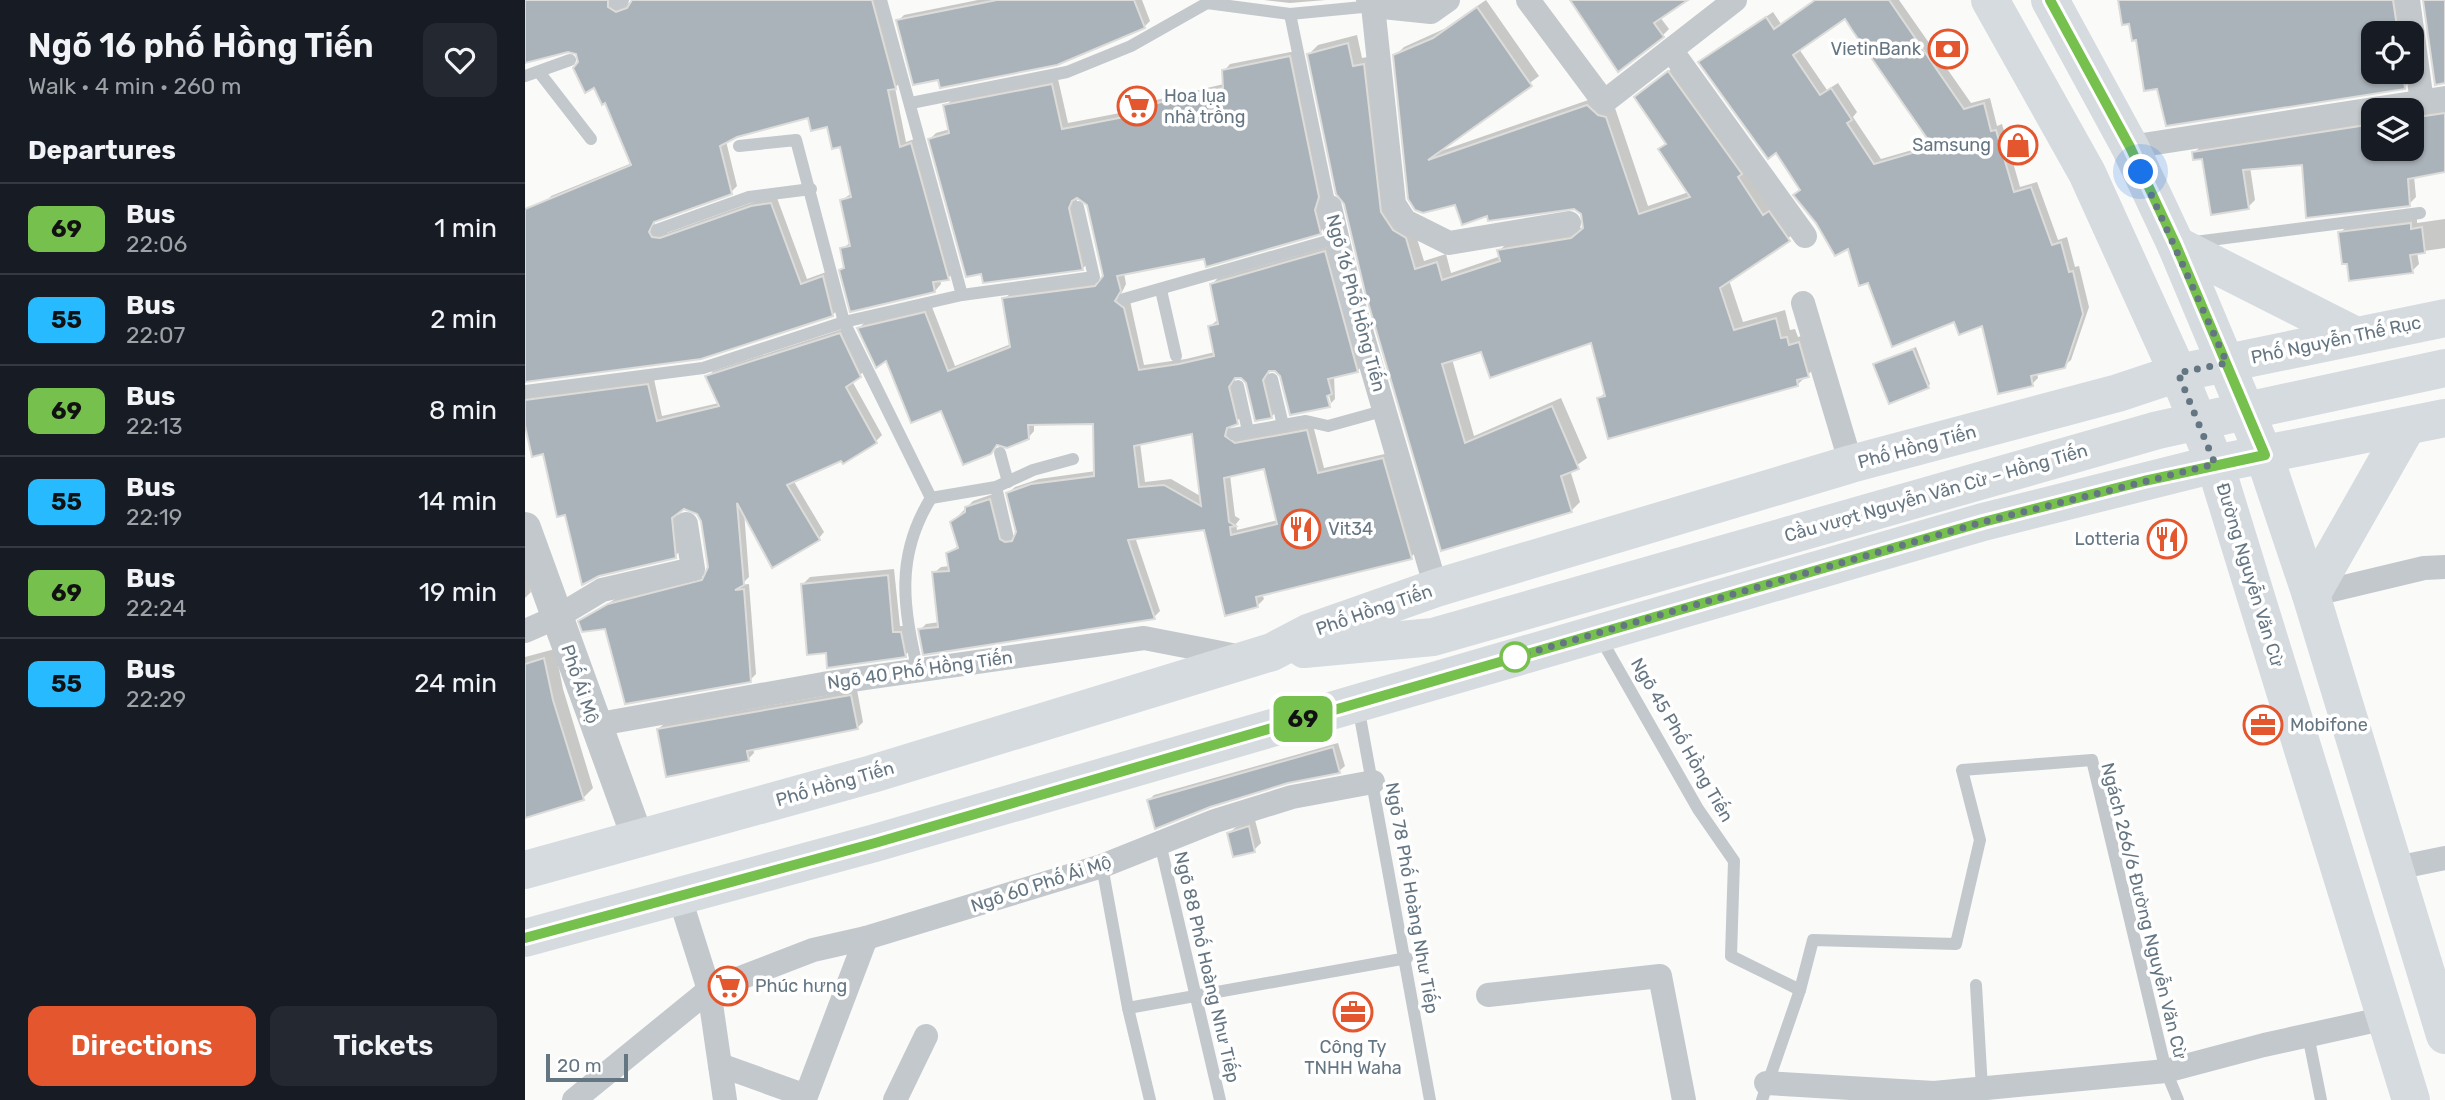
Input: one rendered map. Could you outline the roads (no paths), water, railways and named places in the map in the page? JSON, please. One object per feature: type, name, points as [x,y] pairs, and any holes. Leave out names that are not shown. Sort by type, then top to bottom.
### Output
[{"type":"main road","name":"Đường Nguyễn Văn Cừ","points":[[1990,0],[2088,173],[2178,373],[2215,464],[2411,1100]]},
{"type":"main road","points":[[2050,0],[2130,147],[2176,245],[2265,455],[2396,868],[2445,1035]]},
{"type":"main road","points":[[2176,245],[2356,336]]},
{"type":"main road","name":"Phố Nguyễn Thế Rục","points":[[2227,363],[2445,318]]},
{"type":"main road","name":"Phố Hồng Tiến","points":[[525,870],[872,774],[1259,655],[1308,633],[1436,588],[1851,464],[2118,393],[2178,373],[2227,363]]},
{"type":"main road","name":"Cầu vượt Nguyễn Văn Cừ – Hồng Tiến","points":[[1433,637],[2158,430],[2445,368]]},
{"type":"main road","points":[[525,938],[875,843],[1983,522],[2215,464],[2445,418]]},
{"type":"main road","points":[[2311,595],[2407,426]]},
{"type":"main road","points":[[1259,655],[1433,637]]},
{"type":"main road","points":[[1291,722],[1433,637]]},
{"type":"street","points":[[1448,0],[1431,12],[1371,3],[1394,204],[1405,221],[1449,243],[1569,223]]},
{"type":"street","points":[[1528,0],[1604,102],[1735,0]]},
{"type":"street","points":[[2130,147],[2433,101],[2408,0]]},
{"type":"street","points":[[1671,50],[1805,236]]},
{"type":"street","name":"Ngõ 16 Phố Hồng Tiến","points":[[1330,207],[1351,296],[1436,588]]},
{"type":"street","points":[[1803,303],[1851,464]]},
{"type":"street","points":[[525,631],[558,617],[602,590],[693,569],[686,524]]},
{"type":"street","name":"Phố Ái Mộ","points":[[525,528],[594,725],[638,839]]},
{"type":"street","points":[[2311,595],[2424,568],[2445,567]]},
{"type":"street","name":"Ngõ 40 Phố Hồng Tiến","points":[[594,725],[918,671],[1144,638],[1259,655]]},
{"type":"street","name":"Ngõ 60 Phố Ái Mộ","points":[[574,1100],[709,990],[813,950],[866,938],[1102,866],[1215,821],[1292,797],[1373,782]]},
{"type":"street","points":[[2396,868],[2445,858]]},
{"type":"street","points":[[679,895],[709,990],[725,1100]]},
{"type":"street","points":[[720,1065],[806,1096],[866,938]]},
{"type":"street","points":[[1487,995],[1660,976],[1684,1100]]},
{"type":"street","points":[[1764,1092],[1935,1097],[1982,1088],[2166,1071],[2386,1018]]},
{"type":"street","points":[[895,1100],[926,1037]]},
{"type":"lane","points":[[881,0],[962,295]]},
{"type":"lane","points":[[911,103],[1067,72],[1131,46],[1207,4],[1290,14],[1371,3]]},
{"type":"lane","name":"Ngõ 16 Phố Hồng Tiến","points":[[1290,14],[1330,207]]},
{"type":"lane","points":[[525,76],[570,60]]},
{"type":"lane","points":[[539,72],[591,139]]},
{"type":"lane","points":[[739,146],[796,140],[844,322],[931,498]]},
{"type":"lane","points":[[657,230],[749,197],[811,190]]},
{"type":"lane","points":[[525,391],[703,368],[844,322],[962,295],[1094,277],[1078,207]]},
{"type":"lane","points":[[2176,245],[2420,213]]},
{"type":"lane","points":[[1124,299],[1338,238]]},
{"type":"lane","points":[[1161,290],[1176,356]]},
{"type":"lane","points":[[1272,379],[1283,425]]},
{"type":"lane","points":[[1238,386],[1248,431]]},
{"type":"lane","points":[[1233,433],[1306,421],[1328,426],[1386,410]]},
{"type":"lane","points":[[1000,453],[1007,534]]},
{"type":"lane","points":[[931,498],[1002,485],[1033,470],[1073,459]]},
{"type":"lane","points":[[918,671],[904,603],[904,578],[917,526],[931,498]]},
{"type":"lane","name":"Ngõ 45 Phố Hồng Tiến","points":[[1597,633],[1685,787],[1734,861],[1731,957],[1800,990]]},
{"type":"lane","name":"Ngõ 78 Phố Hoàng Như Tiếp","points":[[1357,702],[1430,1100]]},
{"type":"lane","name":"Ngách 266/6 Đường Nguyễn Văn Cừ","points":[[1800,990],[1813,940],[1956,944],[1980,840],[1962,770],[2092,760],[2166,1071]]},
{"type":"lane","name":"Ngõ 88 Phố Hoàng Như Tiếp","points":[[1160,843],[1220,1100]]},
{"type":"lane","points":[[1102,866],[1128,1008],[1150,1100]]},
{"type":"lane","points":[[1128,1008],[1406,958]]},
{"type":"lane","points":[[1976,985],[1982,1088]]},
{"type":"lane","points":[[1764,1092],[1800,990]]},
{"type":"lane","points":[[2308,1035],[2321,1100]]},
{"type":"lane","points":[[2166,1071],[2178,1100]]},
{"type":"place","name":"VietinBank","points":[[1948,49]]},
{"type":"place","name":"Hoa lụa nhà trồng","points":[[1137,106]]},
{"type":"place","name":"Samsung","points":[[2018,145]]},
{"type":"place","name":"Vit34","points":[[1301,529]]},
{"type":"place","name":"Lotteria","points":[[2167,539]]},
{"type":"place","name":"Mobifone","points":[[2263,725]]},
{"type":"place","name":"Phúc hưng","points":[[728,986]]},
{"type":"place","name":"Công Ty TNHH Waha","points":[[1353,1012]]}]
